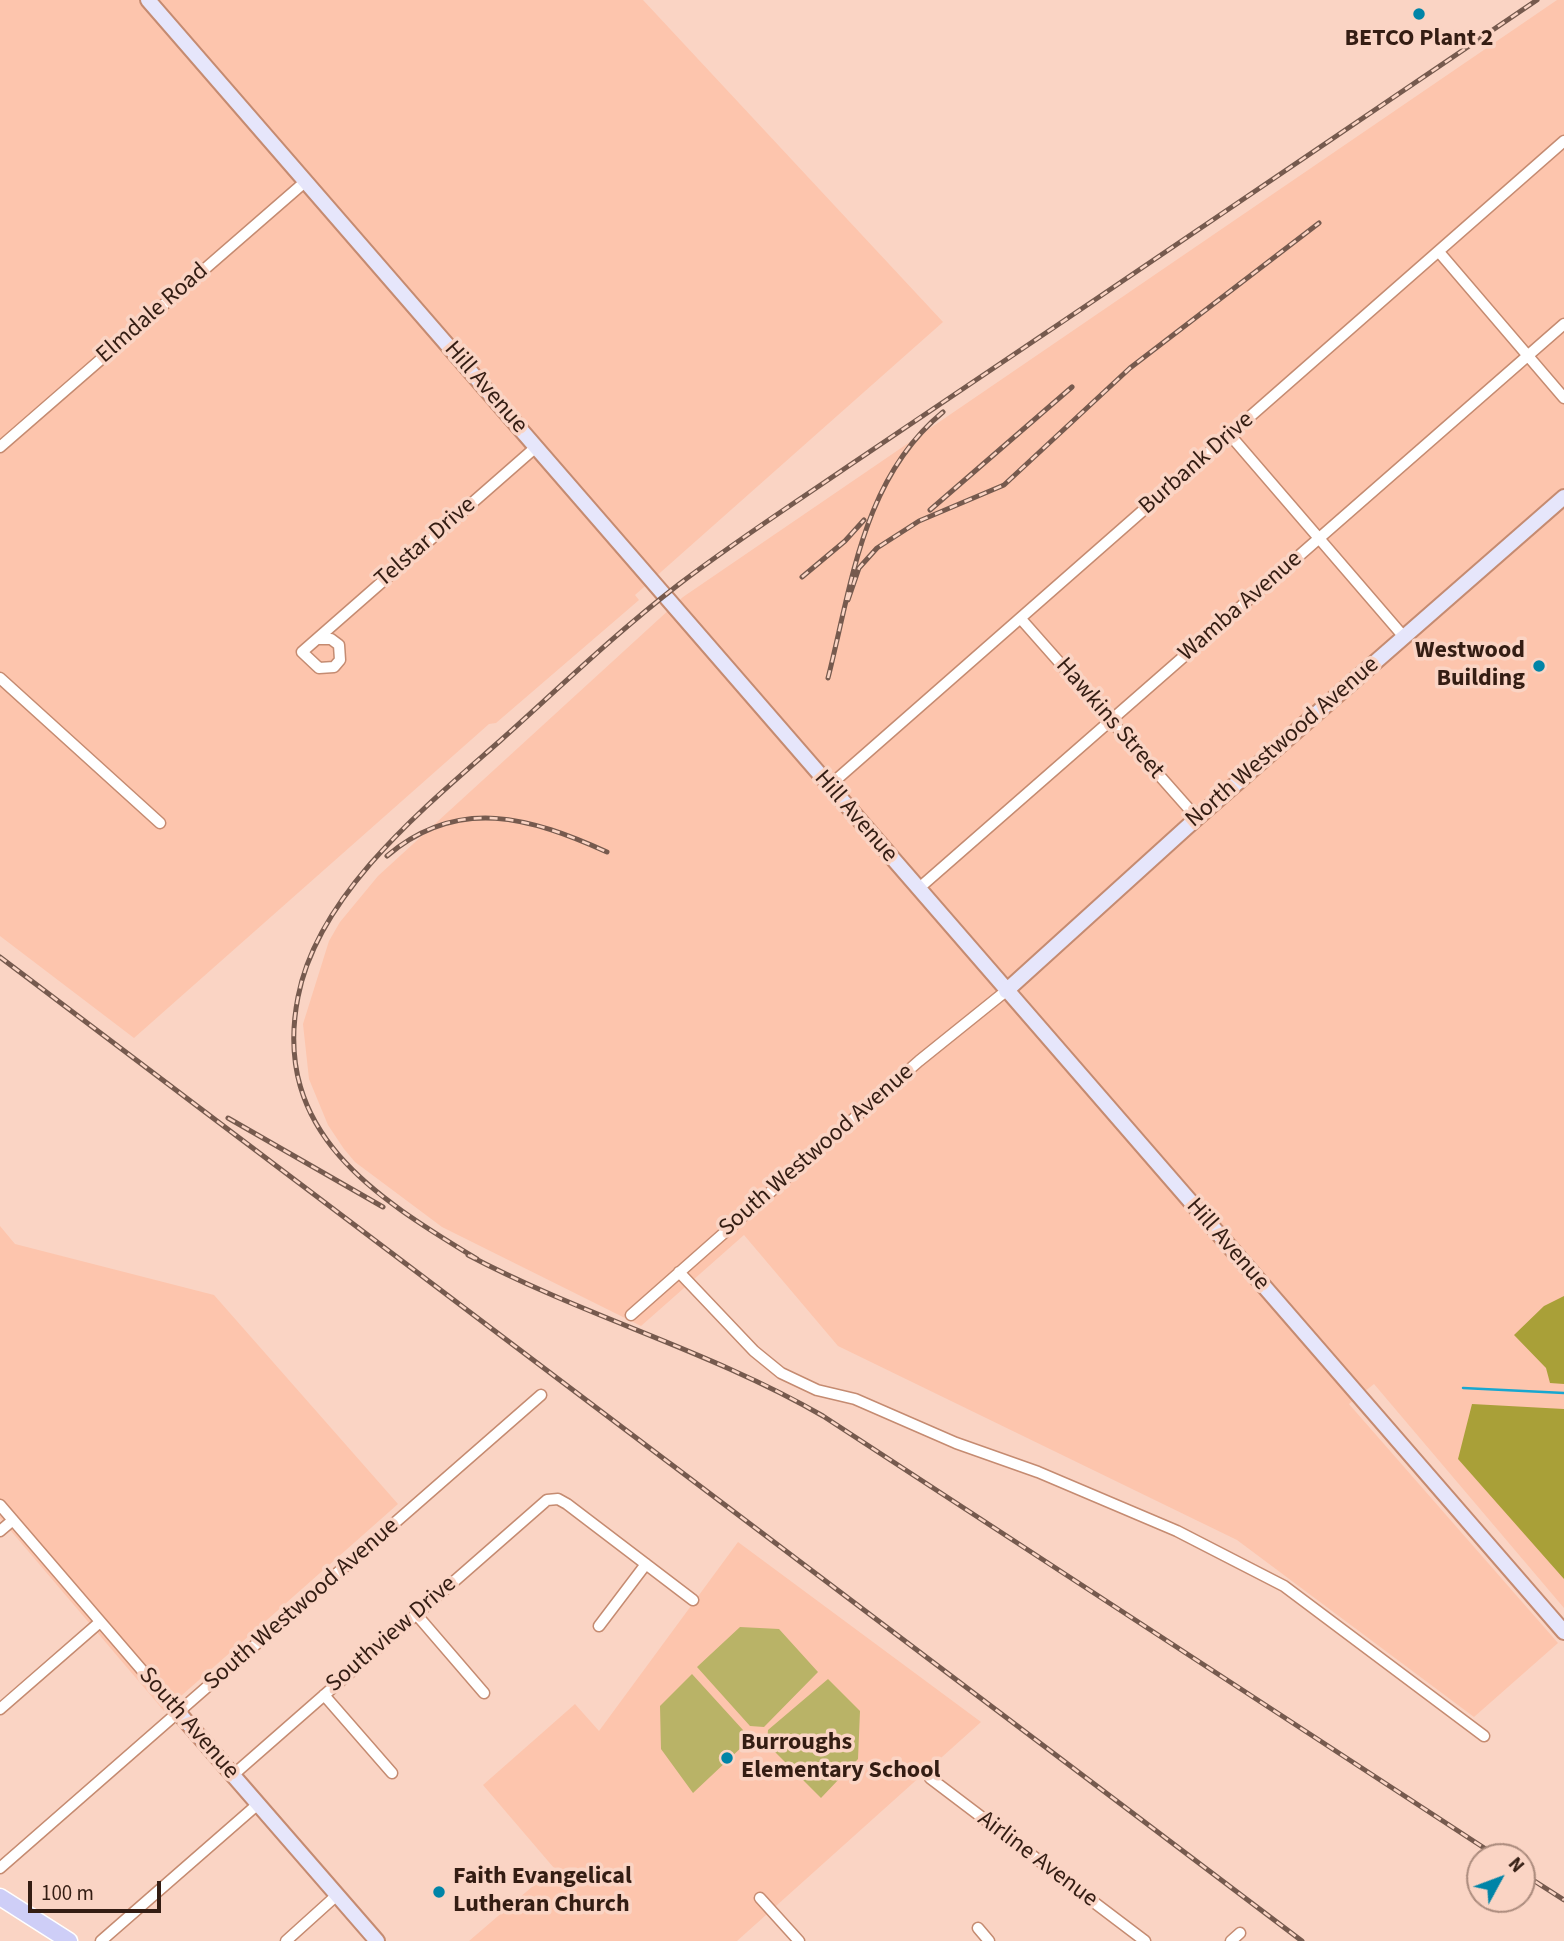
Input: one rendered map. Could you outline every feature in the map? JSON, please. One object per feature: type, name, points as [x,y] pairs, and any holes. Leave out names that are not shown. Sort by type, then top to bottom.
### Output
[{"type":"main road","name":"Hill Avenue","points":[[148,0],[1564,1632]]},
{"type":"main road","name":"North Westwood Avenue","points":[[1006,991],[1197,818],[1564,498]]},
{"type":"main road","name":"South Avenue","points":[[178,1712],[377,1941]]},
{"type":"main road","points":[[0,1897],[69,1941]]},
{"type":"street","name":"Burbank Drive","points":[[829,786],[1564,141]]},
{"type":"street","name":"Elmdale Road","points":[[0,447],[306,181]]},
{"type":"street","points":[[1439,252],[1564,398]]},
{"type":"street","name":"Wamba Avenue","points":[[918,889],[1564,324]]},
{"type":"street","points":[[1230,435],[1404,637]]},
{"type":"street","name":"Telstar Drive","points":[[317,639],[536,447]]},
{"type":"street","name":"Hawkins Street","points":[[1021,619],[1197,818]]},
{"type":"street","points":[[0,677],[160,823]]},
{"type":"street","name":"South Westwood Avenue","points":[[631,1315],[919,1061],[1006,991]]},
{"type":"street","points":[[680,1272],[754,1351],[781,1373],[817,1390],[855,1399],[957,1443],[1038,1472],[1189,1537],[1284,1586],[1484,1736]]},
{"type":"street","name":"South Westwood Avenue","points":[[0,1868],[541,1395]]},
{"type":"street","name":"Southview Drive","points":[[233,1775],[536,1508],[553,1499],[567,1504],[646,1564]]},
{"type":"street","name":"South Avenue","points":[[0,1505],[178,1712]]},
{"type":"street","points":[[0,1531],[13,1520]]},
{"type":"street","points":[[599,1626],[646,1564],[693,1600]]},
{"type":"street","points":[[416,1614],[484,1693]]},
{"type":"street","points":[[0,1709],[100,1622]]},
{"type":"street","points":[[324,1695],[392,1773]]},
{"type":"street","name":"Airline Avenue","points":[[930,1778],[1145,1941]]},
{"type":"street","points":[[102,1941],[258,1804]]},
{"type":"street","points":[[286,1941],[337,1895]]},
{"type":"street","points":[[760,1898],[799,1941]]},
{"type":"street","points":[[978,1928],[989,1941]]},
{"type":"street","points":[[1231,1941],[1240,1933]]},
{"type":"shaded area","points":[[0,0],[643,0],[943,322],[635,595],[639,600],[496,723],[489,724],[134,1038],[0,936]]},
{"type":"shaded area","points":[[1557,0],[1564,0],[1564,1608],[1374,1384],[1349,1404],[1558,1643],[1474,1717],[1237,1540],[838,1346],[744,1235],[641,1326],[442,1227],[355,1162],[344,1149],[328,1125],[309,1079],[303,1024],[329,941],[340,922],[378,876],[683,597]]},
{"type":"shaded area","points":[[0,1226],[15,1244],[214,1295],[398,1504],[164,1711],[0,1518]]},
{"type":"shaded area","points":[[1564,1296],[1564,1384],[1550,1383],[1546,1368],[1514,1335],[1544,1306]]},
{"type":"shaded area","points":[[1472,1404],[1564,1409],[1564,1579],[1458,1459]]},
{"type":"shaded area","name":"Burroughs Elementary School","points":[[738,1542],[981,1722],[737,1941],[469,1941],[554,1868],[483,1785],[575,1704],[599,1731]]},
{"type":"shaded area","points":[[740,1627],[779,1629],[818,1672],[764,1727],[750,1726],[697,1667]]},
{"type":"shaded area","points":[[692,1674],[743,1730],[745,1744],[693,1793],[661,1749],[660,1706]]},
{"type":"shaded area","points":[[828,1679],[860,1711],[858,1759],[821,1798],[767,1744],[768,1730]]},
{"type":"waterway","points":[[1463,1388],[1564,1393]]},
{"type":"railway","points":[[477,1259],[403,1212],[369,1185],[340,1156],[316,1124],[301,1087],[294,1045],[298,997],[309,959],[328,922],[351,887],[379,854],[440,793],[655,603],[699,569],[1537,0]]},
{"type":"railway","points":[[848,600],[859,568],[877,548],[919,521],[1004,485],[1130,368],[1319,223]]},
{"type":"railway","points":[[930,510],[1072,387]]},
{"type":"railway","points":[[828,678],[854,569],[878,500],[895,468],[916,438],[943,412]]},
{"type":"railway","points":[[802,577],[845,541],[864,520]]},
{"type":"railway","points":[[387,856],[414,837],[441,825],[468,819],[495,818],[551,830],[607,852]]},
{"type":"railway","points":[[0,957],[1302,1941]]},
{"type":"railway","points":[[228,1118],[383,1207]]},
{"type":"railway","points":[[468,1255],[556,1297],[736,1372],[823,1416],[1477,1843]]},
{"type":"railway","points":[[1536,1882],[1564,1900]]},
{"type":"place","name":"BETCO Plant 2","points":[[1419,14]]},
{"type":"place","name":"Westwood Building","points":[[1539,666]]},
{"type":"place","name":"Burroughs Elementary School","points":[[727,1758]]},
{"type":"place","name":"Faith Evangelical Lutheran Church","points":[[439,1892]]}]
